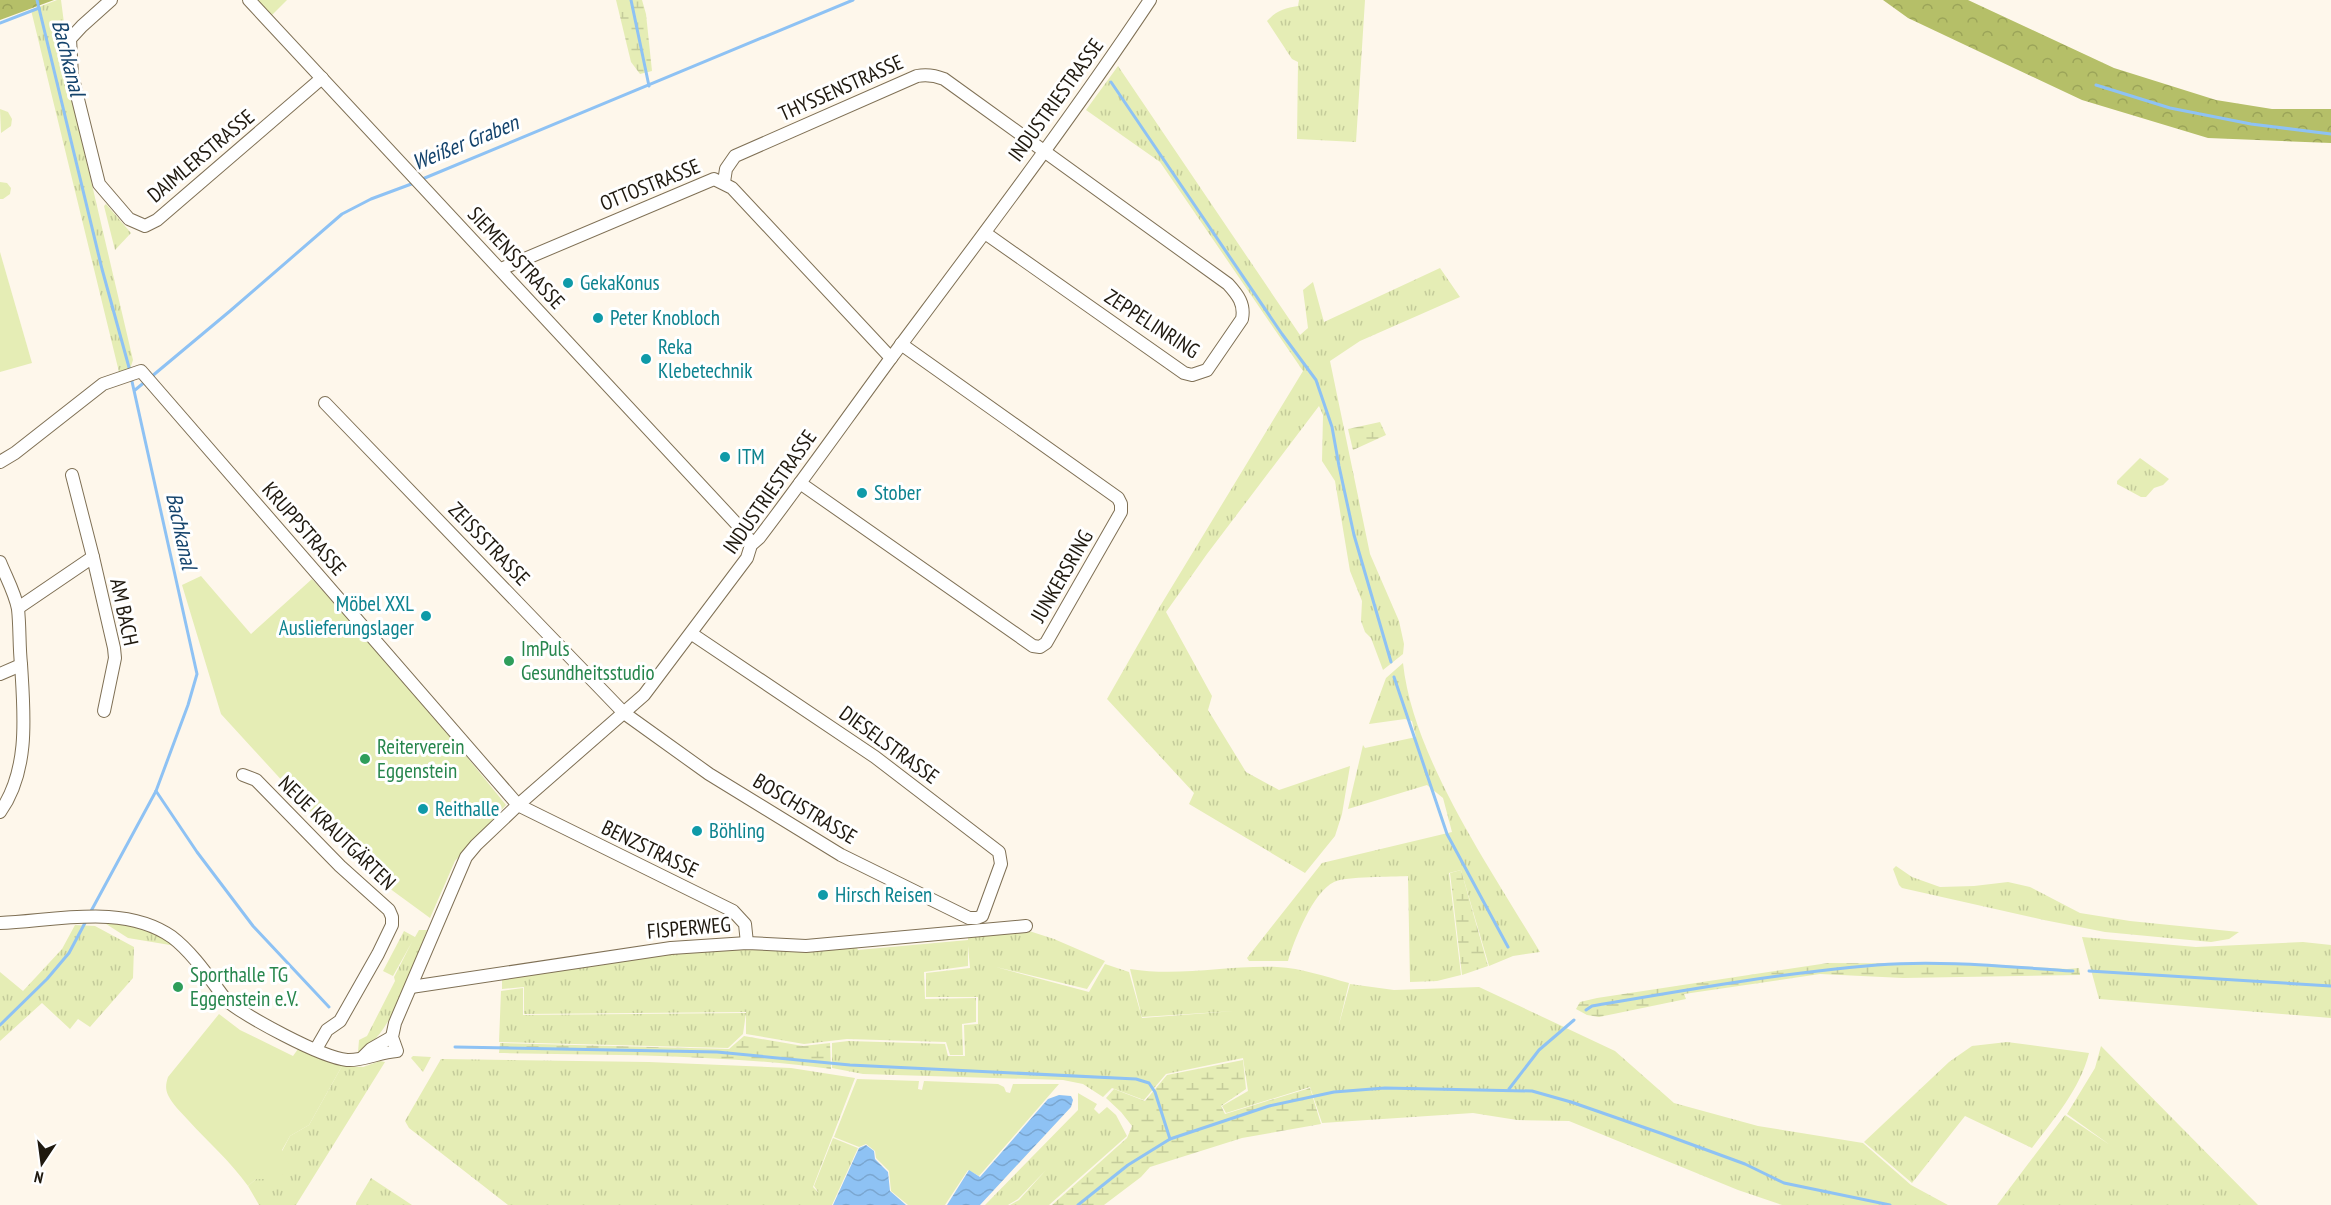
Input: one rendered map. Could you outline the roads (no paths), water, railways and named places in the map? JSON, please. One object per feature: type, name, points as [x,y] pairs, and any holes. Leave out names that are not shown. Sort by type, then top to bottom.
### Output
[{"type":"street","name":"DAIMLERSTRASSE","points":[[111,0],[81,26],[70,39],[72,75],[99,184],[135,223],[145,226],[157,220],[322,78]]},
{"type":"street","name":"SIEMENSSTRASSE","points":[[249,0],[746,534],[751,545]]},
{"type":"street","name":"INDUSTRIESTRASSE","points":[[411,987],[466,857],[518,805],[644,695],[747,558],[751,545],[759,538],[1044,152],[1150,0]]},
{"type":"street","name":"THYSSENSTRASSE","points":[[724,182],[726,168],[735,156],[926,74],[944,79],[1044,152]]},
{"type":"street","name":"ZEPPELINRING","points":[[985,233],[1184,373],[1192,375],[1207,370],[1242,319],[1244,311],[1237,294],[1228,284],[1044,152]]},
{"type":"street","name":"OTTOSTRASSE","points":[[501,269],[714,179],[732,188],[891,358]]},
{"type":"street","name":"JUNKERSRING","points":[[800,483],[1033,646],[1040,647],[1046,643],[1121,512],[1121,504],[1118,498],[901,344]]},
{"type":"street","name":"KRUPPSTRASSE","points":[[0,462],[15,453],[103,384],[142,379],[518,805]]},
{"type":"street","name":"ZEISSSTRASSE","points":[[326,403],[624,713]]},
{"type":"street","name":"AM BACH","points":[[72,475],[114,648],[115,658],[104,711]]},
{"type":"street","name":"AM BACH","points":[[18,608],[93,557]]},
{"type":"street","points":[[0,562],[18,608],[23,713],[21,758],[7,801],[0,812]]},
{"type":"street","name":"DIESELSTRASSE","points":[[692,634],[875,757],[999,852],[1001,864],[982,916],[977,918]]},
{"type":"street","points":[[0,674],[21,665]]},
{"type":"street","name":"BOSCHSTRASSE","points":[[624,713],[709,774],[841,855],[969,918],[977,918]]},
{"type":"street","name":"NEUE KRAUTGÄRTEN","points":[[243,775],[256,780],[340,866],[389,910],[392,917],[392,925],[378,954],[340,1021],[327,1030],[316,1049]]},
{"type":"street","name":"BENZSTRASSE","points":[[518,805],[524,810],[733,911],[745,924],[747,943]]},
{"type":"street","points":[[0,923],[56,917],[124,918],[156,927],[170,936],[197,963],[226,1000],[235,1007],[286,1035],[316,1049],[346,1059],[397,1051],[392,1037],[395,1023],[411,987]]},
{"type":"street","name":"FISPERWEG","points":[[411,987],[671,948],[747,943],[806,946],[1026,926]]},
{"type":"street","points":[[362,1058],[370,1049],[392,1037]]},
{"type":"water","points":[[1059,1095],[1071,1096],[1073,1100],[1071,1107],[980,1205],[947,1205],[969,1170],[980,1177],[1048,1099]]},
{"type":"water","points":[[866,1145],[874,1151],[875,1159],[888,1172],[890,1191],[906,1205],[833,1205],[859,1148]]},
{"type":"waterway","name":"Bachkanal","points":[[37,0],[102,269],[130,371]]},
{"type":"waterway","points":[[631,0],[649,86]]},
{"type":"waterway","name":"Weißer Graben","points":[[420,180],[853,0]]},
{"type":"waterway","points":[[0,23],[39,8]]},
{"type":"waterway","points":[[1111,82],[1282,334],[1316,380],[1332,427],[1354,535],[1391,662]]},
{"type":"waterway","points":[[2096,85],[2170,108],[2251,124],[2331,134]]},
{"type":"waterway","name":"Weißer Graben","points":[[151,377],[342,214],[371,199],[414,183]]},
{"type":"waterway","name":"Bachkanal","points":[[90,913],[156,791],[197,674],[131,377]]},
{"type":"waterway","name":"Weißer Graben","points":[[135,390],[146,381]]},
{"type":"waterway","points":[[1394,677],[1447,834],[1508,947]]},
{"type":"waterway","points":[[156,791],[197,852],[253,926],[329,1007]]},
{"type":"waterway","name":"Bachkanal","points":[[0,1025],[47,979],[69,953],[86,921]]},
{"type":"waterway","points":[[1586,1010],[1592,1006],[1734,982],[1877,965],[1950,964],[2073,971]]},
{"type":"waterway","points":[[2089,971],[2331,986]]},
{"type":"waterway","points":[[1509,1089],[1539,1050],[1574,1020]]},
{"type":"waterway","points":[[455,1047],[717,1052],[850,1065],[1136,1079],[1149,1083],[1155,1092],[1170,1139]]},
{"type":"waterway","points":[[1078,1205],[1128,1165],[1170,1139],[1269,1106],[1334,1092],[1385,1088],[1532,1091],[1663,1134],[1745,1164],[1784,1183],[1890,1205]]},
{"type":"place","name":"GekaKonus","points":[[568,283]]},
{"type":"place","name":"Peter Knobloch","points":[[598,318]]},
{"type":"place","name":"Reka Klebetechnik","points":[[646,359]]},
{"type":"place","name":"ITM","points":[[725,457]]},
{"type":"place","name":"Stober","points":[[862,493]]},
{"type":"place","name":"Möbel XXL Auslieferungslager","points":[[426,616]]},
{"type":"place","name":"ImPuls Gesundheitsstudio","points":[[509,661]]},
{"type":"place","name":"Reiterverein Eggenstein","points":[[365,759]]},
{"type":"place","name":"Reithalle","points":[[423,809]]},
{"type":"place","name":"Böhling","points":[[697,831]]},
{"type":"place","name":"Hirsch Reisen","points":[[823,895]]},
{"type":"place","name":"Sporthalle TG Eggenstein e.V.","points":[[178,987]]}]
